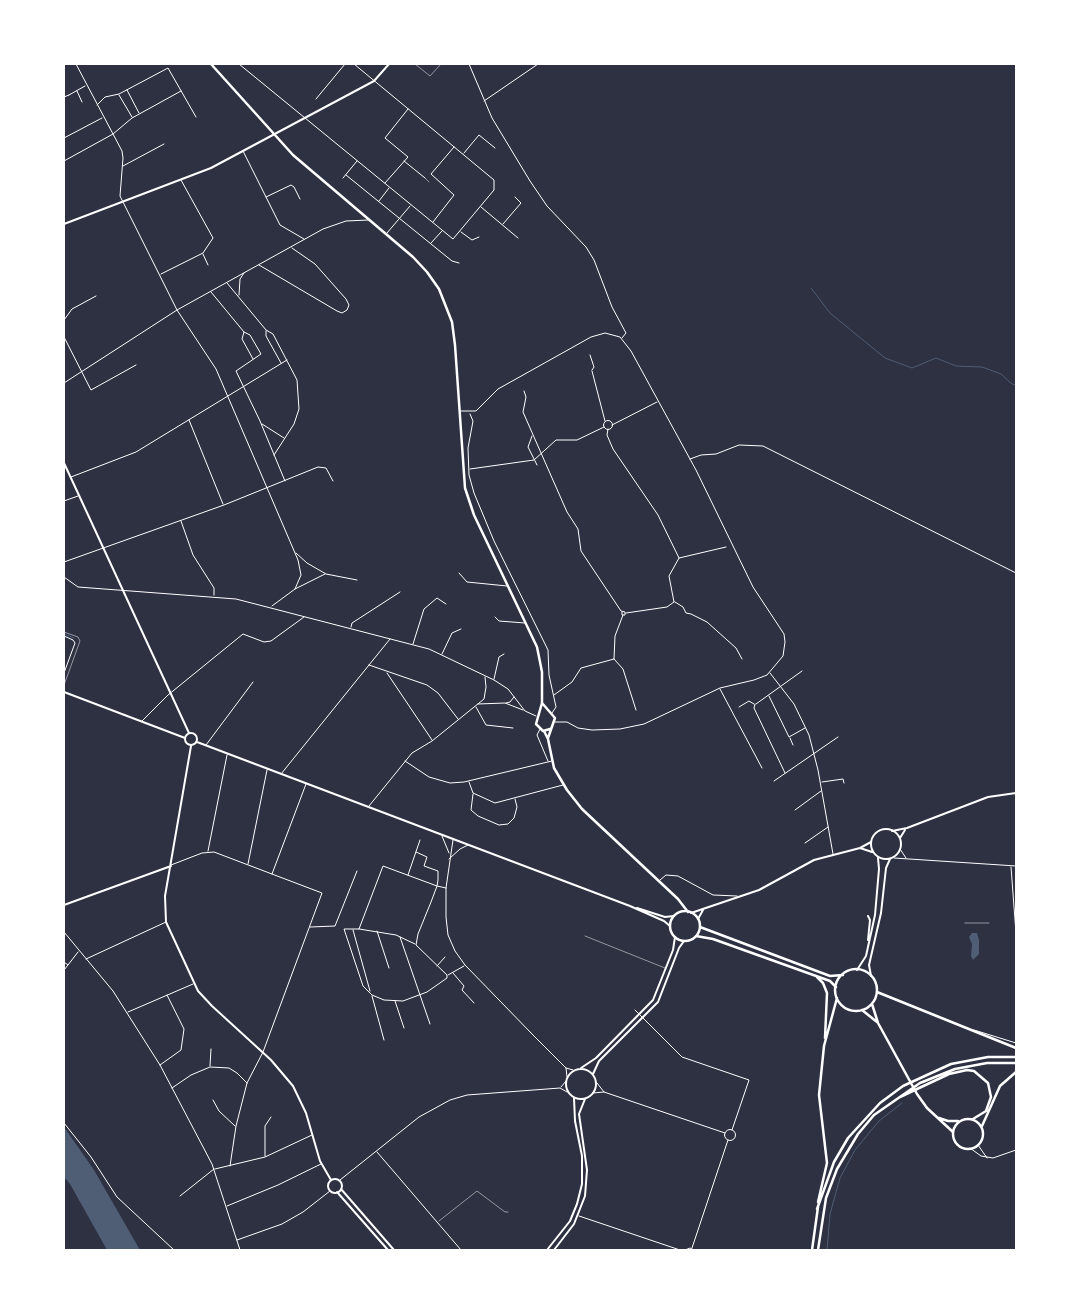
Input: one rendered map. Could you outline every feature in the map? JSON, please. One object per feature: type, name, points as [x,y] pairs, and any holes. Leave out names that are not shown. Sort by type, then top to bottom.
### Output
[{"type":"main road","points":[[212,64],[293,155],[413,257],[424,268],[438,289],[452,322],[463,472],[468,500],[526,623],[540,659],[542,703],[537,715],[536,724],[548,739]]},
{"type":"main road","points":[[542,703],[550,712],[555,722],[550,729],[548,739],[550,761],[563,785],[582,809],[698,919],[700,926],[696,936]]},
{"type":"main road","points":[[537,715],[550,712]]},
{"type":"main road","points":[[542,730],[550,729]]},
{"type":"main road","points":[[681,904],[679,912],[674,916],[670,926],[675,937],[684,941],[696,936],[713,939],[830,981],[836,987]]},
{"type":"main road","points":[[679,912],[690,912]]},
{"type":"main road","points":[[700,926],[830,976],[843,975],[857,970],[871,976],[877,992],[872,1004],[862,1010]]},
{"type":"main road","points":[[824,1046],[837,998],[836,987],[843,975]]},
{"type":"main road","points":[[812,1250],[827,1163],[819,1109],[827,993],[823,982],[815,976]]},
{"type":"main road","points":[[877,992],[1016,1048]]},
{"type":"main road","points":[[837,998],[844,1007],[862,1010],[878,1023]]},
{"type":"main road","points":[[872,1004],[878,1023],[917,1094],[926,1108],[952,1132],[957,1145],[970,1148],[978,1145],[982,1137],[982,1128],[1000,1086],[1016,1072]]},
{"type":"main road","points":[[818,1209],[834,1162],[848,1138],[880,1103],[902,1086],[927,1073],[951,1064],[988,1057],[1016,1057]]},
{"type":"main road","points":[[818,1250],[826,1198],[837,1169],[858,1134],[887,1104],[920,1083],[955,1069],[987,1063],[1016,1063]]},
{"type":"main road","points":[[887,1104],[928,1082],[958,1072],[974,1071],[988,1082],[991,1097],[986,1111],[973,1120],[948,1121],[937,1117]]},
{"type":"main road","points":[[973,1120],[982,1128]]},
{"type":"main road","points":[[952,1132],[959,1121]]},
{"type":"street","points":[[76,64],[122,151],[120,196],[177,310],[216,369],[295,553],[301,575],[296,589]]},
{"type":"street","points":[[239,64],[453,239],[494,190],[496,184],[493,178],[354,64]]},
{"type":"street","points":[[316,99],[346,64]]},
{"type":"street","points":[[64,224],[181,180],[243,151],[374,81],[389,64]]},
{"type":"street","points":[[468,64],[484,102],[530,181],[547,206],[582,243],[594,260],[612,307],[626,333],[622,339]]},
{"type":"street","points":[[484,102],[538,64]]},
{"type":"street","points":[[96,105],[105,97],[119,94],[167,68],[171,70],[196,117]]},
{"type":"street","points":[[64,97],[86,86]]},
{"type":"street","points":[[76,90],[82,102]]},
{"type":"street","points":[[127,90],[140,113]]},
{"type":"street","points":[[64,161],[113,134],[140,113],[182,91]]},
{"type":"street","points":[[119,94],[132,118]]},
{"type":"street","points":[[385,184],[408,157],[385,138],[408,109]]},
{"type":"street","points":[[64,138],[103,118]]},
{"type":"street","points":[[463,154],[480,135],[495,148]]},
{"type":"street","points":[[122,166],[164,144]]},
{"type":"street","points":[[433,222],[454,196],[431,174],[454,146]]},
{"type":"street","points":[[243,151],[280,225],[304,240]]},
{"type":"street","points":[[344,178],[357,161]]},
{"type":"street","points":[[404,161],[425,178]]},
{"type":"street","points":[[346,175],[452,261],[459,263]]},
{"type":"street","points":[[160,274],[203,253],[213,238],[181,180]]},
{"type":"street","points":[[266,197],[290,185],[294,187],[300,199]]},
{"type":"street","points":[[379,201],[390,188]]},
{"type":"street","points":[[503,225],[521,202],[514,198]]},
{"type":"street","points":[[387,234],[411,205]]},
{"type":"street","points":[[481,206],[518,238]]},
{"type":"street","points":[[64,382],[177,310],[291,246],[335,223],[370,220]]},
{"type":"street","points":[[431,244],[442,230]]},
{"type":"street","points":[[460,231],[472,240],[479,237]]},
{"type":"street","points":[[259,265],[337,312],[342,313],[347,310],[349,305],[346,299],[315,264],[291,246]]},
{"type":"street","points":[[203,253],[208,265]]},
{"type":"street","points":[[238,297],[240,279],[245,273]]},
{"type":"street","points":[[227,282],[266,330],[274,334],[297,380],[300,402],[294,424],[274,455]]},
{"type":"street","points":[[211,292],[244,332],[250,335],[260,354],[236,371],[261,423],[285,482]]},
{"type":"street","points":[[64,320],[72,309],[96,296]]},
{"type":"street","points":[[266,330],[266,336],[280,364]]},
{"type":"street","points":[[244,332],[242,339],[254,360]]},
{"type":"street","points":[[460,411],[470,413],[476,411],[498,389],[591,337],[604,333],[622,339],[631,351],[689,459],[753,587],[784,634],[783,656],[770,673],[754,680],[720,688],[634,727],[587,730],[567,722],[555,722]]},
{"type":"street","points":[[64,337],[91,390],[136,365]]},
{"type":"street","points":[[469,469],[534,460],[556,440],[577,440],[604,427],[606,421],[592,371],[594,367],[590,355]]},
{"type":"street","points":[[70,477],[136,452],[228,394],[287,360]]},
{"type":"street","points":[[524,391],[526,397],[523,409],[541,455],[567,512],[578,529],[581,551],[622,612],[615,636],[614,659],[623,669],[636,710]]},
{"type":"street","points":[[658,402],[612,425],[608,429],[608,438],[619,459],[658,515],[679,558]]},
{"type":"street","points":[[470,413],[473,421],[468,441],[469,469],[477,504],[548,650],[549,675],[556,707],[550,712]]},
{"type":"street","points":[[189,419],[224,505]]},
{"type":"street","points":[[606,421],[610,420],[612,425]]},
{"type":"street","points":[[261,423],[285,438]]},
{"type":"street","points":[[604,427],[608,429]]},
{"type":"street","points":[[533,435],[528,443],[537,465]]},
{"type":"street","points":[[689,459],[701,454],[716,454],[739,445],[762,446],[1016,572]]},
{"type":"street","points":[[64,463],[189,733],[196,735],[197,742]]},
{"type":"street","points":[[64,562],[224,505],[322,466],[330,473],[333,481]]},
{"type":"street","points":[[64,501],[79,496]]},
{"type":"street","points":[[181,521],[193,555],[215,589],[214,596]]},
{"type":"street","points":[[679,558],[699,555],[726,547]]},
{"type":"street","points":[[295,553],[307,563],[326,574],[357,580]]},
{"type":"street","points":[[674,602],[669,576],[679,558]]},
{"type":"street","points":[[460,573],[467,582],[508,586]]},
{"type":"street","points":[[271,608],[275,602],[296,589],[326,574]]},
{"type":"street","points":[[64,577],[78,586],[214,596],[305,616],[390,638],[442,654],[494,680],[515,696],[523,710]]},
{"type":"street","points":[[351,628],[352,623],[400,592]]},
{"type":"street","points":[[412,645],[424,609],[437,598],[446,604]]},
{"type":"street","points":[[622,615],[667,607],[674,602]]},
{"type":"street","points":[[674,602],[683,607],[686,613],[707,622],[736,648],[742,659]]},
{"type":"street","points":[[622,612],[626,613]]},
{"type":"street","points":[[141,721],[170,693],[243,634],[264,642],[271,641],[305,616]]},
{"type":"street","points":[[495,617],[499,621],[526,623]]},
{"type":"street","points":[[442,654],[452,633],[461,629]]},
{"type":"street","points":[[64,636],[75,643],[64,673]]},
{"type":"street","points":[[281,774],[390,638]]},
{"type":"street","points":[[494,680],[499,657],[504,654]]},
{"type":"street","points":[[554,696],[572,682],[581,668],[614,659]]},
{"type":"street","points":[[369,665],[386,672],[418,680],[427,685],[438,694],[459,720]]},
{"type":"street","points":[[755,704],[802,671]]},
{"type":"street","points":[[386,672],[432,741]]},
{"type":"street","points":[[770,673],[794,704],[806,728],[822,791],[833,854]]},
{"type":"street","points":[[369,807],[416,750],[432,741],[476,705],[486,693],[485,676]]},
{"type":"street","points":[[205,746],[253,682]]},
{"type":"street","points":[[720,688],[762,768]]},
{"type":"street","points":[[64,692],[185,738],[186,742],[191,746]]},
{"type":"street","points":[[476,705],[510,702],[515,696]]},
{"type":"street","points":[[769,696],[793,745]]},
{"type":"street","points":[[739,707],[749,701],[755,704]]},
{"type":"street","points":[[505,703],[537,715]]},
{"type":"street","points":[[755,704],[754,708],[785,773]]},
{"type":"street","points":[[476,705],[486,725],[514,728]]},
{"type":"street","points":[[790,737],[806,728]]},
{"type":"street","points":[[405,761],[436,781],[450,783],[468,781],[550,761],[537,735],[542,730]]},
{"type":"street","points":[[185,738],[189,733]]},
{"type":"street","points":[[774,781],[838,738]]},
{"type":"street","points":[[197,742],[630,906],[664,921],[670,926]]},
{"type":"street","points":[[197,742],[191,746],[164,905],[166,922],[194,984],[212,1006],[263,1052],[293,1086],[306,1112],[321,1164],[331,1180]]},
{"type":"street","points":[[208,852],[227,754]]},
{"type":"street","points":[[248,864],[268,769]]},
{"type":"street","points":[[820,783],[843,778],[844,784]]},
{"type":"street","points":[[468,781],[473,793],[471,810],[478,816],[499,825],[508,824],[514,818],[517,807],[515,799]]},
{"type":"street","points":[[272,874],[306,784]]},
{"type":"street","points":[[473,793],[494,803],[563,785]]},
{"type":"street","points":[[795,810],[822,791]]},
{"type":"street","points":[[690,912],[704,909],[766,886],[814,860],[860,848],[870,842],[877,832],[882,830],[907,828],[988,797],[1016,793]]},
{"type":"street","points":[[806,843],[828,827]]},
{"type":"street","points":[[894,858],[900,849],[900,838],[907,828]]},
{"type":"street","points":[[892,830],[900,838]]},
{"type":"street","points":[[442,835],[450,854]]},
{"type":"street","points":[[453,839],[446,888],[447,929],[455,952],[465,965],[566,1068],[573,1070],[581,1068],[596,1058],[653,1000],[675,946],[675,937]]},
{"type":"street","points":[[407,875],[420,840]]},
{"type":"street","points":[[870,842],[872,852]]},
{"type":"street","points":[[449,859],[460,849],[469,845]]},
{"type":"street","points":[[857,970],[864,962],[875,915],[879,869],[878,858],[872,852],[860,848]]},
{"type":"street","points":[[900,849],[907,859]]},
{"type":"street","points":[[64,905],[208,852],[220,854],[248,864],[322,893],[263,1052],[248,1083],[236,1126],[230,1166]]},
{"type":"street","points":[[416,852],[427,857],[424,866],[438,871],[436,886],[416,945]]},
{"type":"street","points":[[878,858],[1016,866]]},
{"type":"street","points":[[871,976],[869,965],[881,913],[886,868],[890,859]]},
{"type":"street","points":[[1010,865],[1016,933]]},
{"type":"street","points":[[359,929],[383,866],[446,888]]},
{"type":"street","points":[[310,927],[335,926],[356,871]]},
{"type":"street","points":[[659,881],[666,875],[678,876],[713,895],[741,896]]},
{"type":"street","points":[[630,906],[665,916],[674,916]]},
{"type":"street","points":[[698,919],[704,909]]},
{"type":"street","points":[[867,950],[870,920],[868,916]]},
{"type":"street","points":[[85,959],[166,922]]},
{"type":"street","points":[[447,975],[416,945],[400,937],[377,930],[344,929],[363,986],[371,994],[384,1000],[403,1001],[421,995],[443,982],[447,975],[465,965]]},
{"type":"street","points":[[353,929],[384,1040]]},
{"type":"street","points":[[377,930],[389,968]]},
{"type":"street","points":[[64,932],[127,1012],[160,1065],[214,1169],[240,1250]]},
{"type":"street","points":[[400,937],[430,1024]]},
{"type":"street","points":[[593,1074],[599,1061],[658,1002],[679,948],[684,941]]},
{"type":"street","points":[[64,970],[79,952]]},
{"type":"street","points":[[761,956],[765,952]]},
{"type":"street","points":[[437,966],[446,957]]},
{"type":"street","points":[[64,962],[68,965]]},
{"type":"street","points":[[453,973],[464,986],[462,990],[474,1003]]},
{"type":"street","points":[[127,1012],[194,984]]},
{"type":"street","points":[[160,1065],[180,1050],[184,1029],[167,995]]},
{"type":"street","points":[[395,1001],[404,1028]]},
{"type":"street","points":[[635,1010],[682,1057],[749,1080],[732,1130],[735,1137],[728,1140]]},
{"type":"street","points":[[959,1024],[1016,1043]]},
{"type":"street","points":[[210,1048],[210,1067]]},
{"type":"street","points":[[172,1089],[191,1075],[210,1067],[229,1068],[237,1072],[248,1083]]},
{"type":"street","points":[[566,1068],[567,1092]]},
{"type":"street","points":[[581,1068],[593,1074],[604,1092]]},
{"type":"street","points":[[567,1077],[573,1070]]},
{"type":"street","points":[[560,1088],[566,1081]]},
{"type":"street","points":[[593,1093],[597,1083]]},
{"type":"street","points":[[331,1180],[340,1180],[425,1113],[450,1100],[467,1095],[560,1088],[574,1098],[584,1099]]},
{"type":"street","points":[[554,1250],[578,1216],[587,1183],[586,1154],[579,1114],[584,1099],[593,1093],[604,1092],[725,1133],[732,1130]]},
{"type":"street","points":[[547,1250],[570,1221],[582,1184],[582,1156],[575,1121],[574,1098]]},
{"type":"street","points":[[213,1100],[219,1111],[236,1126]]},
{"type":"street","points":[[266,1157],[265,1126],[271,1117]]},
{"type":"street","points":[[64,1123],[91,1157],[117,1197],[174,1250]]},
{"type":"street","points":[[692,1248],[728,1140],[725,1133]]},
{"type":"street","points":[[180,1196],[214,1169],[266,1157],[312,1135]]},
{"type":"street","points":[[978,1145],[988,1158]]},
{"type":"street","points":[[970,1148],[981,1156],[988,1158],[998,1157],[1016,1150]]},
{"type":"street","points":[[377,1151],[461,1250]]},
{"type":"street","points":[[226,1206],[278,1185],[321,1164]]},
{"type":"street","points":[[330,1191],[328,1184],[331,1180]]},
{"type":"street","points":[[340,1180],[341,1189],[394,1250]]},
{"type":"street","points":[[337,1192],[341,1189]]},
{"type":"street","points":[[236,1240],[282,1224],[303,1212],[330,1191],[337,1192],[388,1250]]},
{"type":"street","points":[[578,1216],[680,1250]]},
{"type":"street","points":[[685,1250],[692,1248]]},
{"type":"lane","points":[[415,64],[430,76],[441,64]]},
{"type":"lane","points":[[425,178],[429,182]]},
{"type":"lane","points":[[64,632],[78,637],[80,641],[64,685]]},
{"type":"lane","points":[[965,923],[989,923]]},
{"type":"lane","points":[[585,936],[670,970]]},
{"type":"lane","points":[[437,1222],[477,1190],[505,1212],[508,1212]]},
{"type":"water","points":[[972,933],[977,933],[979,940],[979,954],[973,960],[971,956],[972,944],[969,937]]},
{"type":"water","points":[[64,1127],[94,1170],[140,1250],[107,1250],[70,1184],[64,1177]]},
{"type":"waterway","points":[[811,288],[830,313],[885,358],[912,368],[936,358],[956,366],[982,367],[1001,374],[1012,384],[1016,385]]},
{"type":"waterway","points":[[64,634],[74,638]]},
{"type":"waterway","points":[[827,1250],[830,1214],[840,1178],[855,1150],[879,1121],[902,1103]]}]
